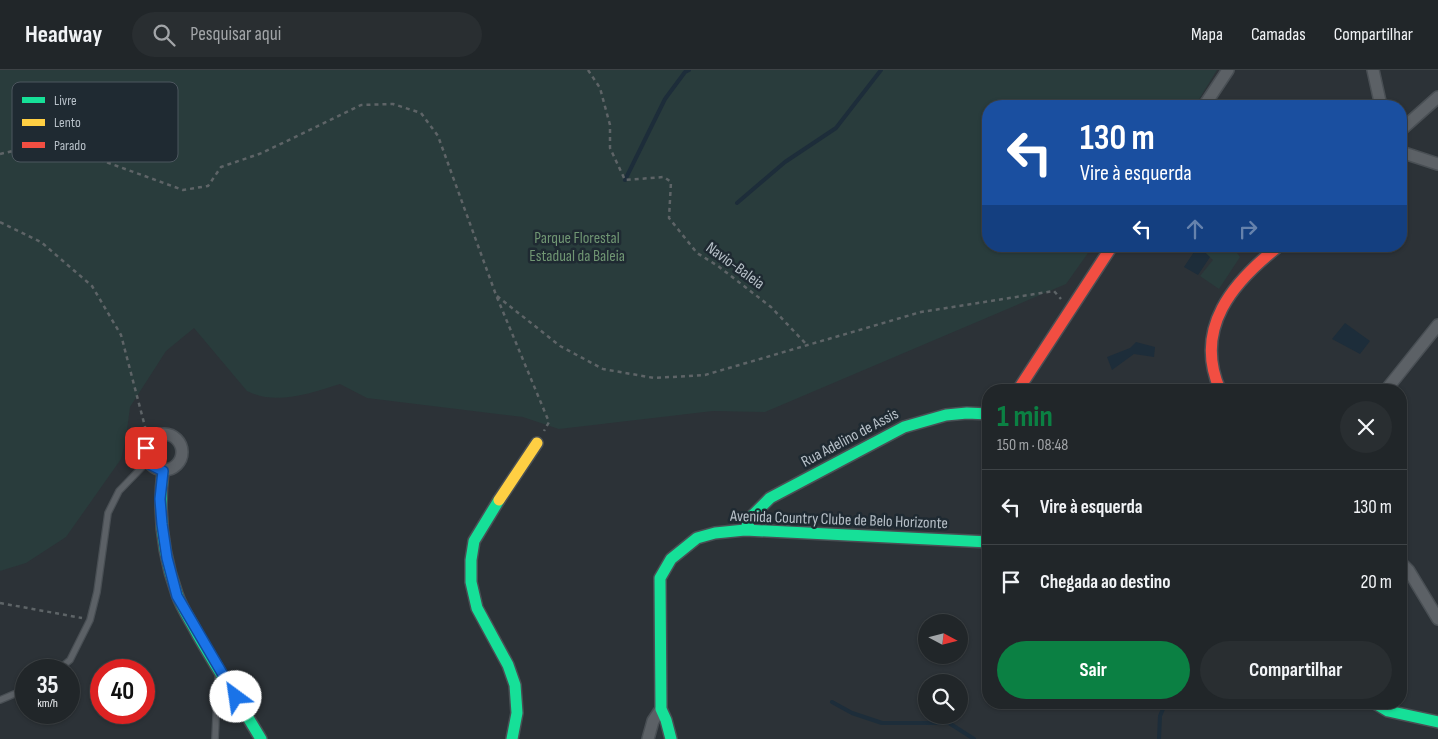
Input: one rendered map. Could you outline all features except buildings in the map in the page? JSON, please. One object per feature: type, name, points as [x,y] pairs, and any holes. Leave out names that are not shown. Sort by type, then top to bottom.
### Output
[{"type":"street","points":[[1208,100],[1228,70]]},
{"type":"street","points":[[1373,70],[1380,100]]},
{"type":"street","points":[[1407,125],[1438,97]]},
{"type":"street","points":[[1407,154],[1438,164]]},
{"type":"street","points":[[1022,384],[1108,252]]},
{"type":"street","points":[[1217,384],[1211,353],[1214,322],[1230,292],[1271,252]]},
{"type":"street","points":[[1391,384],[1438,325]]},
{"type":"street","name":"Rua Adelino de Assis","points":[[745,530],[752,516],[770,498],[904,427],[924,419],[953,414],[982,413]]},
{"type":"street","points":[[160,434],[167,434],[173,437],[181,448],[180,461],[170,470],[163,471],[154,468],[146,455],[149,442],[160,434]]},
{"type":"street","points":[[512,739],[517,713],[515,685],[508,665],[477,608],[471,582],[471,560],[474,542],[478,533],[537,443]]},
{"type":"street","points":[[163,471],[161,509],[167,558],[177,596],[261,739]]},
{"type":"street","name":"Avenida Country Clube de Belo Horizonte","points":[[671,739],[661,709],[660,578],[671,559],[696,538],[715,533],[745,530],[982,542]]},
{"type":"street","points":[[1407,569],[1438,619]]},
{"type":"street","points":[[648,739],[653,721],[661,709]]},
{"type":"street","points":[[1386,709],[1438,722]]},
{"type":"lane","points":[[70,659],[90,620],[97,592],[108,513],[119,491],[148,461]]},
{"type":"lane","points":[[215,739],[219,669]]},
{"type":"lane","points":[[0,700],[15,694]]},
{"type":"path","name":"Navio-Baleia","points":[[588,70],[600,88],[610,125],[610,148],[625,180],[664,177],[670,182],[668,218],[697,254],[718,266],[771,307],[807,345]]},
{"type":"path","points":[[107,162],[183,190],[208,186],[221,167],[262,153],[361,104],[393,104],[421,113],[438,136],[496,295],[550,422],[537,443]]},
{"type":"path","points":[[0,222],[41,242],[92,286],[121,335],[149,442]]},
{"type":"path","points":[[496,295],[560,346],[603,369],[654,378],[705,375],[921,312],[1054,292],[1071,308]]},
{"type":"path","points":[[0,603],[90,620]]},
{"type":"green space","name":"Parque Florestal Estadual da Baleia","points":[[0,70],[1217,70],[1199,100],[982,100],[982,252],[1089,252],[1066,284],[765,412],[713,411],[559,429],[523,417],[367,398],[340,384],[305,394],[270,398],[247,391],[194,328],[166,351],[130,407],[121,459],[66,537],[26,563],[0,571]]},
{"type":"green space","points":[[1204,252],[1236,252],[1240,257],[1219,289],[1200,276],[1213,260]]},
{"type":"water","points":[[1194,252],[1205,252],[1210,257],[1198,275],[1184,267]]},
{"type":"water","points":[[1345,323],[1370,341],[1360,354],[1332,339]]},
{"type":"water","points":[[1136,342],[1155,347],[1154,357],[1134,354],[1112,370],[1107,357],[1130,348]]},
{"type":"waterway","points":[[625,180],[665,99],[685,72],[689,70]]},
{"type":"waterway","points":[[737,203],[785,162],[836,128],[881,70]]},
{"type":"waterway","points":[[832,702],[852,713],[882,723],[949,723],[974,739]]},
{"type":"waterway","points":[[1159,739],[1160,716],[1163,709]]},
{"type":"traffic: fast","points":[[745,530],[752,516],[770,498],[904,427],[946,415],[982,414]]},
{"type":"traffic: fast","points":[[163,471],[161,502],[163,533],[168,564],[177,594],[213,661],[261,739]]},
{"type":"traffic: fast","points":[[499,500],[474,541],[471,560],[471,582],[477,608],[508,665],[515,685],[517,713],[512,739]]},
{"type":"traffic: fast","points":[[671,739],[661,709],[660,578],[671,559],[697,538],[715,533],[745,530],[982,542]]},
{"type":"traffic: fast","points":[[1385,709],[1438,722]]},
{"type":"traffic: slow","points":[[499,500],[537,443]]},
{"type":"traffic: jam","points":[[1022,384],[1108,252]]},
{"type":"traffic: jam","points":[[1218,384],[1213,367],[1211,346],[1222,308],[1247,275],[1272,252]]},
{"type":"route","points":[[146,448],[148,461],[154,468],[163,471],[160,499],[162,524],[167,558],[177,596],[236,697]]}]
